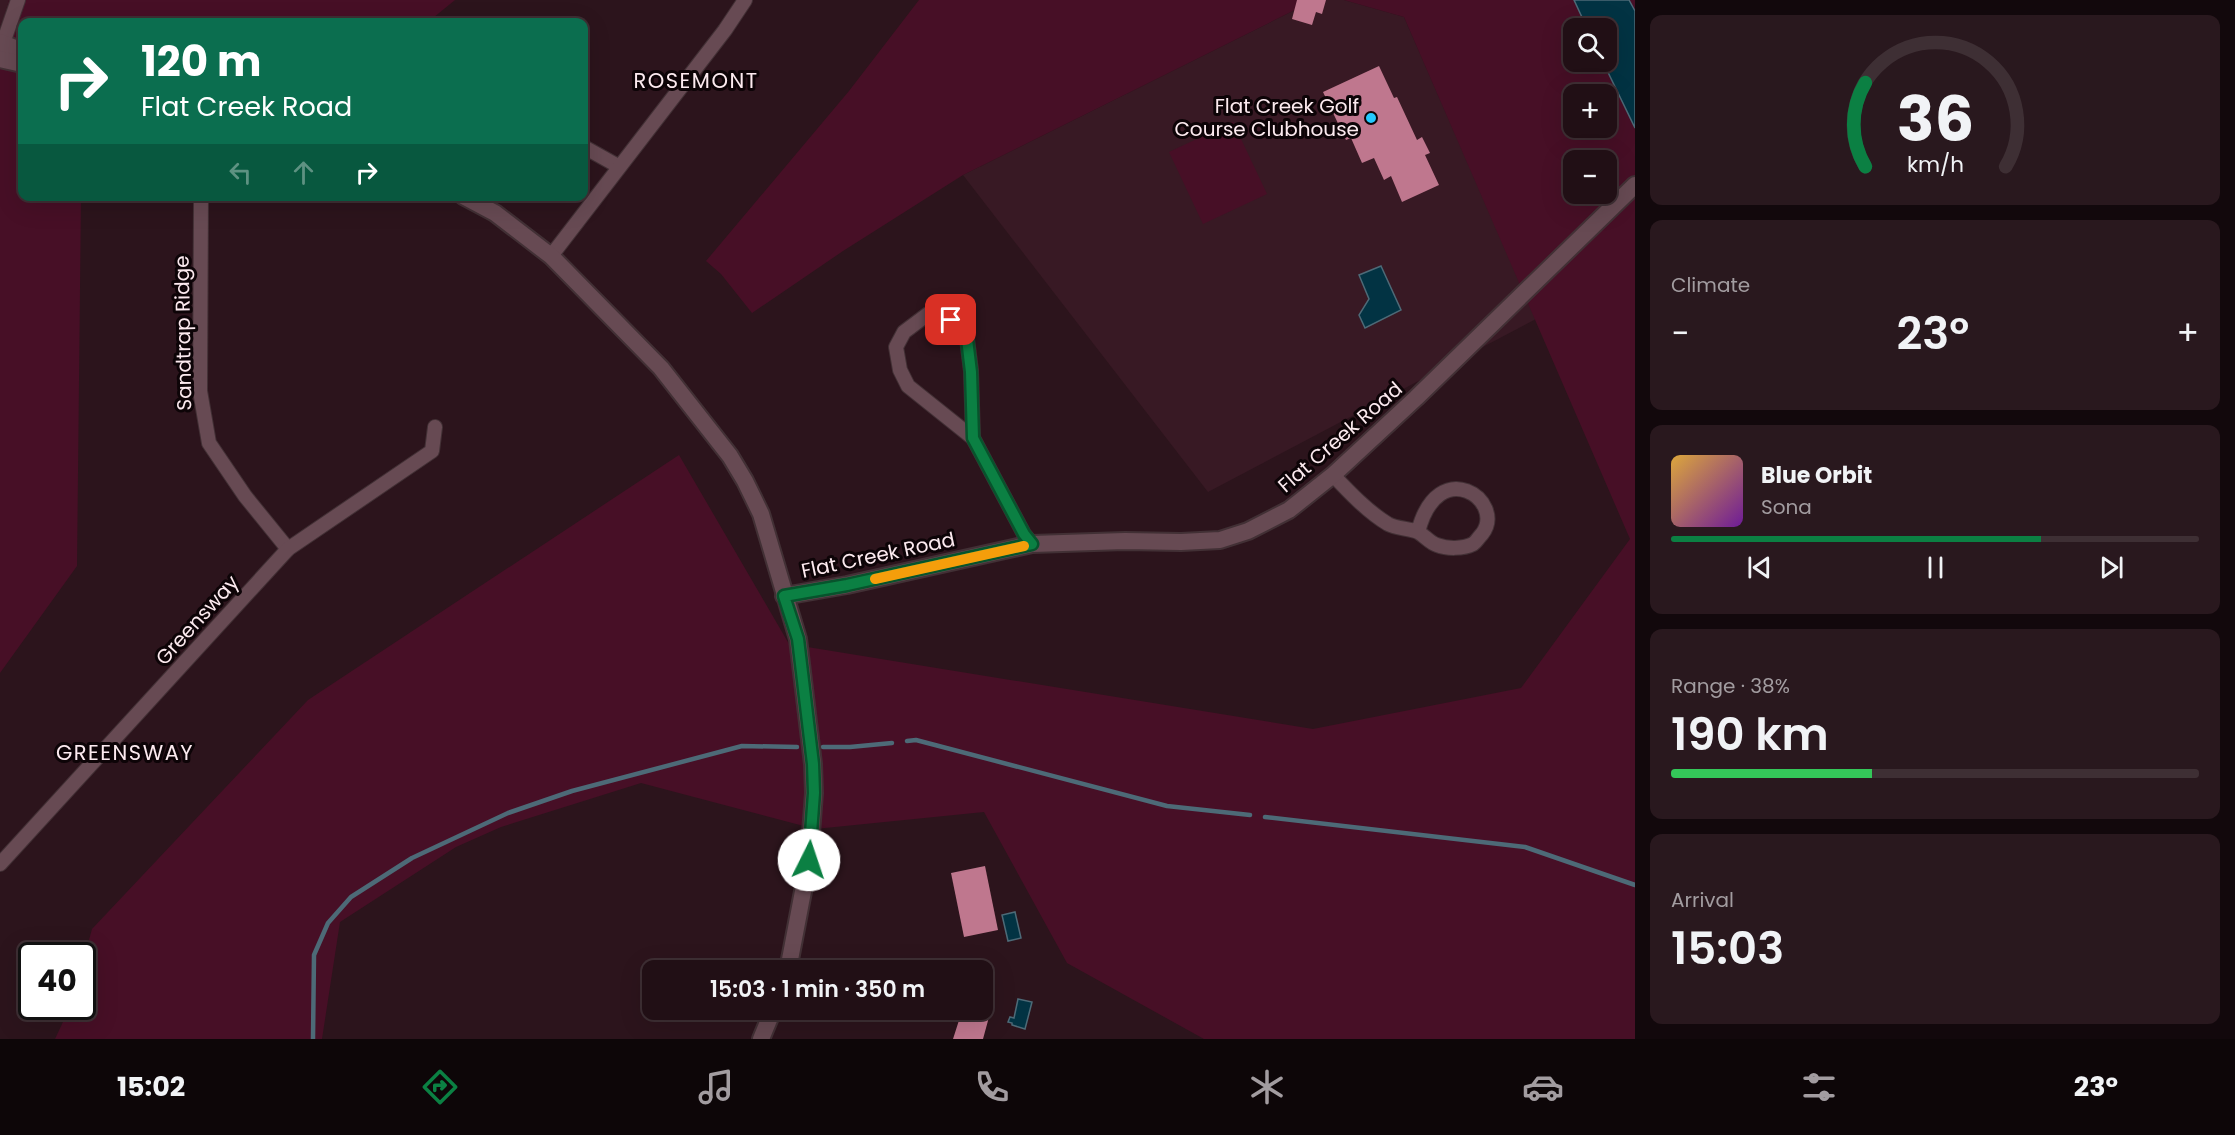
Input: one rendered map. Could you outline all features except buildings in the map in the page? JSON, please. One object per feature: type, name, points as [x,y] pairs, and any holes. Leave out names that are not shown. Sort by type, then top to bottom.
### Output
[{"type":"street","points":[[1,49],[18,0]]},
{"type":"street","points":[[551,256],[618,166],[725,30],[745,0]]},
{"type":"street","points":[[1,49],[18,51]]},
{"type":"street","points":[[1,49],[18,61]]},
{"type":"street","points":[[588,149],[618,166]]},
{"type":"street","name":"Flat Creek Road","points":[[784,596],[847,585],[1032,544],[1220,540],[1248,531],[1289,510],[1333,475],[1416,398],[1635,185]]},
{"type":"street","name":"Sandtrap Ridge","points":[[201,201],[200,392],[208,443],[245,496],[288,549]]},
{"type":"street","points":[[472,201],[495,213],[551,256],[661,368],[730,456],[761,514],[798,639],[813,764],[814,793],[809,860],[791,960]]},
{"type":"street","points":[[973,438],[971,372],[967,339],[951,320],[928,314],[904,332],[896,347],[900,370],[908,386],[973,438],[1024,534],[1032,544]]},
{"type":"street","name":"Greensway","points":[[0,864],[288,549],[432,451],[435,427]]},
{"type":"street","points":[[1333,475],[1389,525],[1418,532],[1436,545],[1457,548],[1474,544],[1486,529],[1487,513],[1478,497],[1463,489],[1445,489],[1430,503],[1421,519],[1418,532]]},
{"type":"street","points":[[761,1039],[769,1020]]},
{"type":"shaded area","points":[[0,0],[9,0],[0,33]]},
{"type":"shaded area","points":[[9,0],[455,0],[433,18],[18,18],[18,201],[81,201],[77,566],[0,673],[0,34]]},
{"type":"shaded area","points":[[919,0],[1315,0],[963,175],[843,251],[752,313],[721,274],[706,261],[849,91]]},
{"type":"shaded area","points":[[1315,0],[1344,0],[1404,17],[1536,319],[1208,492],[963,175]]},
{"type":"shaded area","points":[[1344,0],[1635,0],[1635,1039],[1204,1039],[1067,963],[984,812],[815,829],[641,783],[501,827],[456,847],[340,922],[322,1039],[55,1039],[64,1020],[96,1020],[96,942],[88,942],[92,929],[308,700],[679,455],[789,644],[1313,729],[1521,688],[1630,539],[1404,17]]},
{"type":"shaded area","points":[[1233,122],[1267,194],[1203,224],[1169,152]]},
{"type":"water","points":[[1574,0],[1629,0],[1635,11],[1635,128],[1617,91],[1617,84],[1614,84],[1608,72],[1617,72],[1617,18],[1582,18]]},
{"type":"water","points":[[1381,266],[1401,310],[1365,328],[1359,315],[1369,299],[1359,275]]},
{"type":"water","points":[[1015,912],[1021,938],[1008,941],[1002,915]]},
{"type":"water","points":[[1018,999],[1032,1002],[1025,1029],[1008,1022],[1010,1017],[1014,1018]]},
{"type":"waterway","points":[[907,741],[916,740],[1167,806],[1250,815]]},
{"type":"waterway","points":[[823,747],[892,743]]},
{"type":"waterway","points":[[313,1039],[314,955],[328,923],[351,897],[412,858],[508,813],[572,791],[742,746],[797,747]]},
{"type":"waterway","points":[[1265,817],[1525,847],[1635,885]]},
{"type":"slow traffic","points":[[875,579],[1024,546]]},
{"type":"place","name":"Flat Creek Golf Course Clubhouse","points":[[1371,118]]},
{"type":"district","name":"ROSEMONT","points":[[696,81]]},
{"type":"district","name":"GREENSWAY","points":[[125,753]]},
{"type":"route","points":[[809,860],[814,793],[813,764],[798,639],[784,596],[847,585],[1032,544],[1024,534],[973,438],[971,372],[967,339],[951,320]]}]
